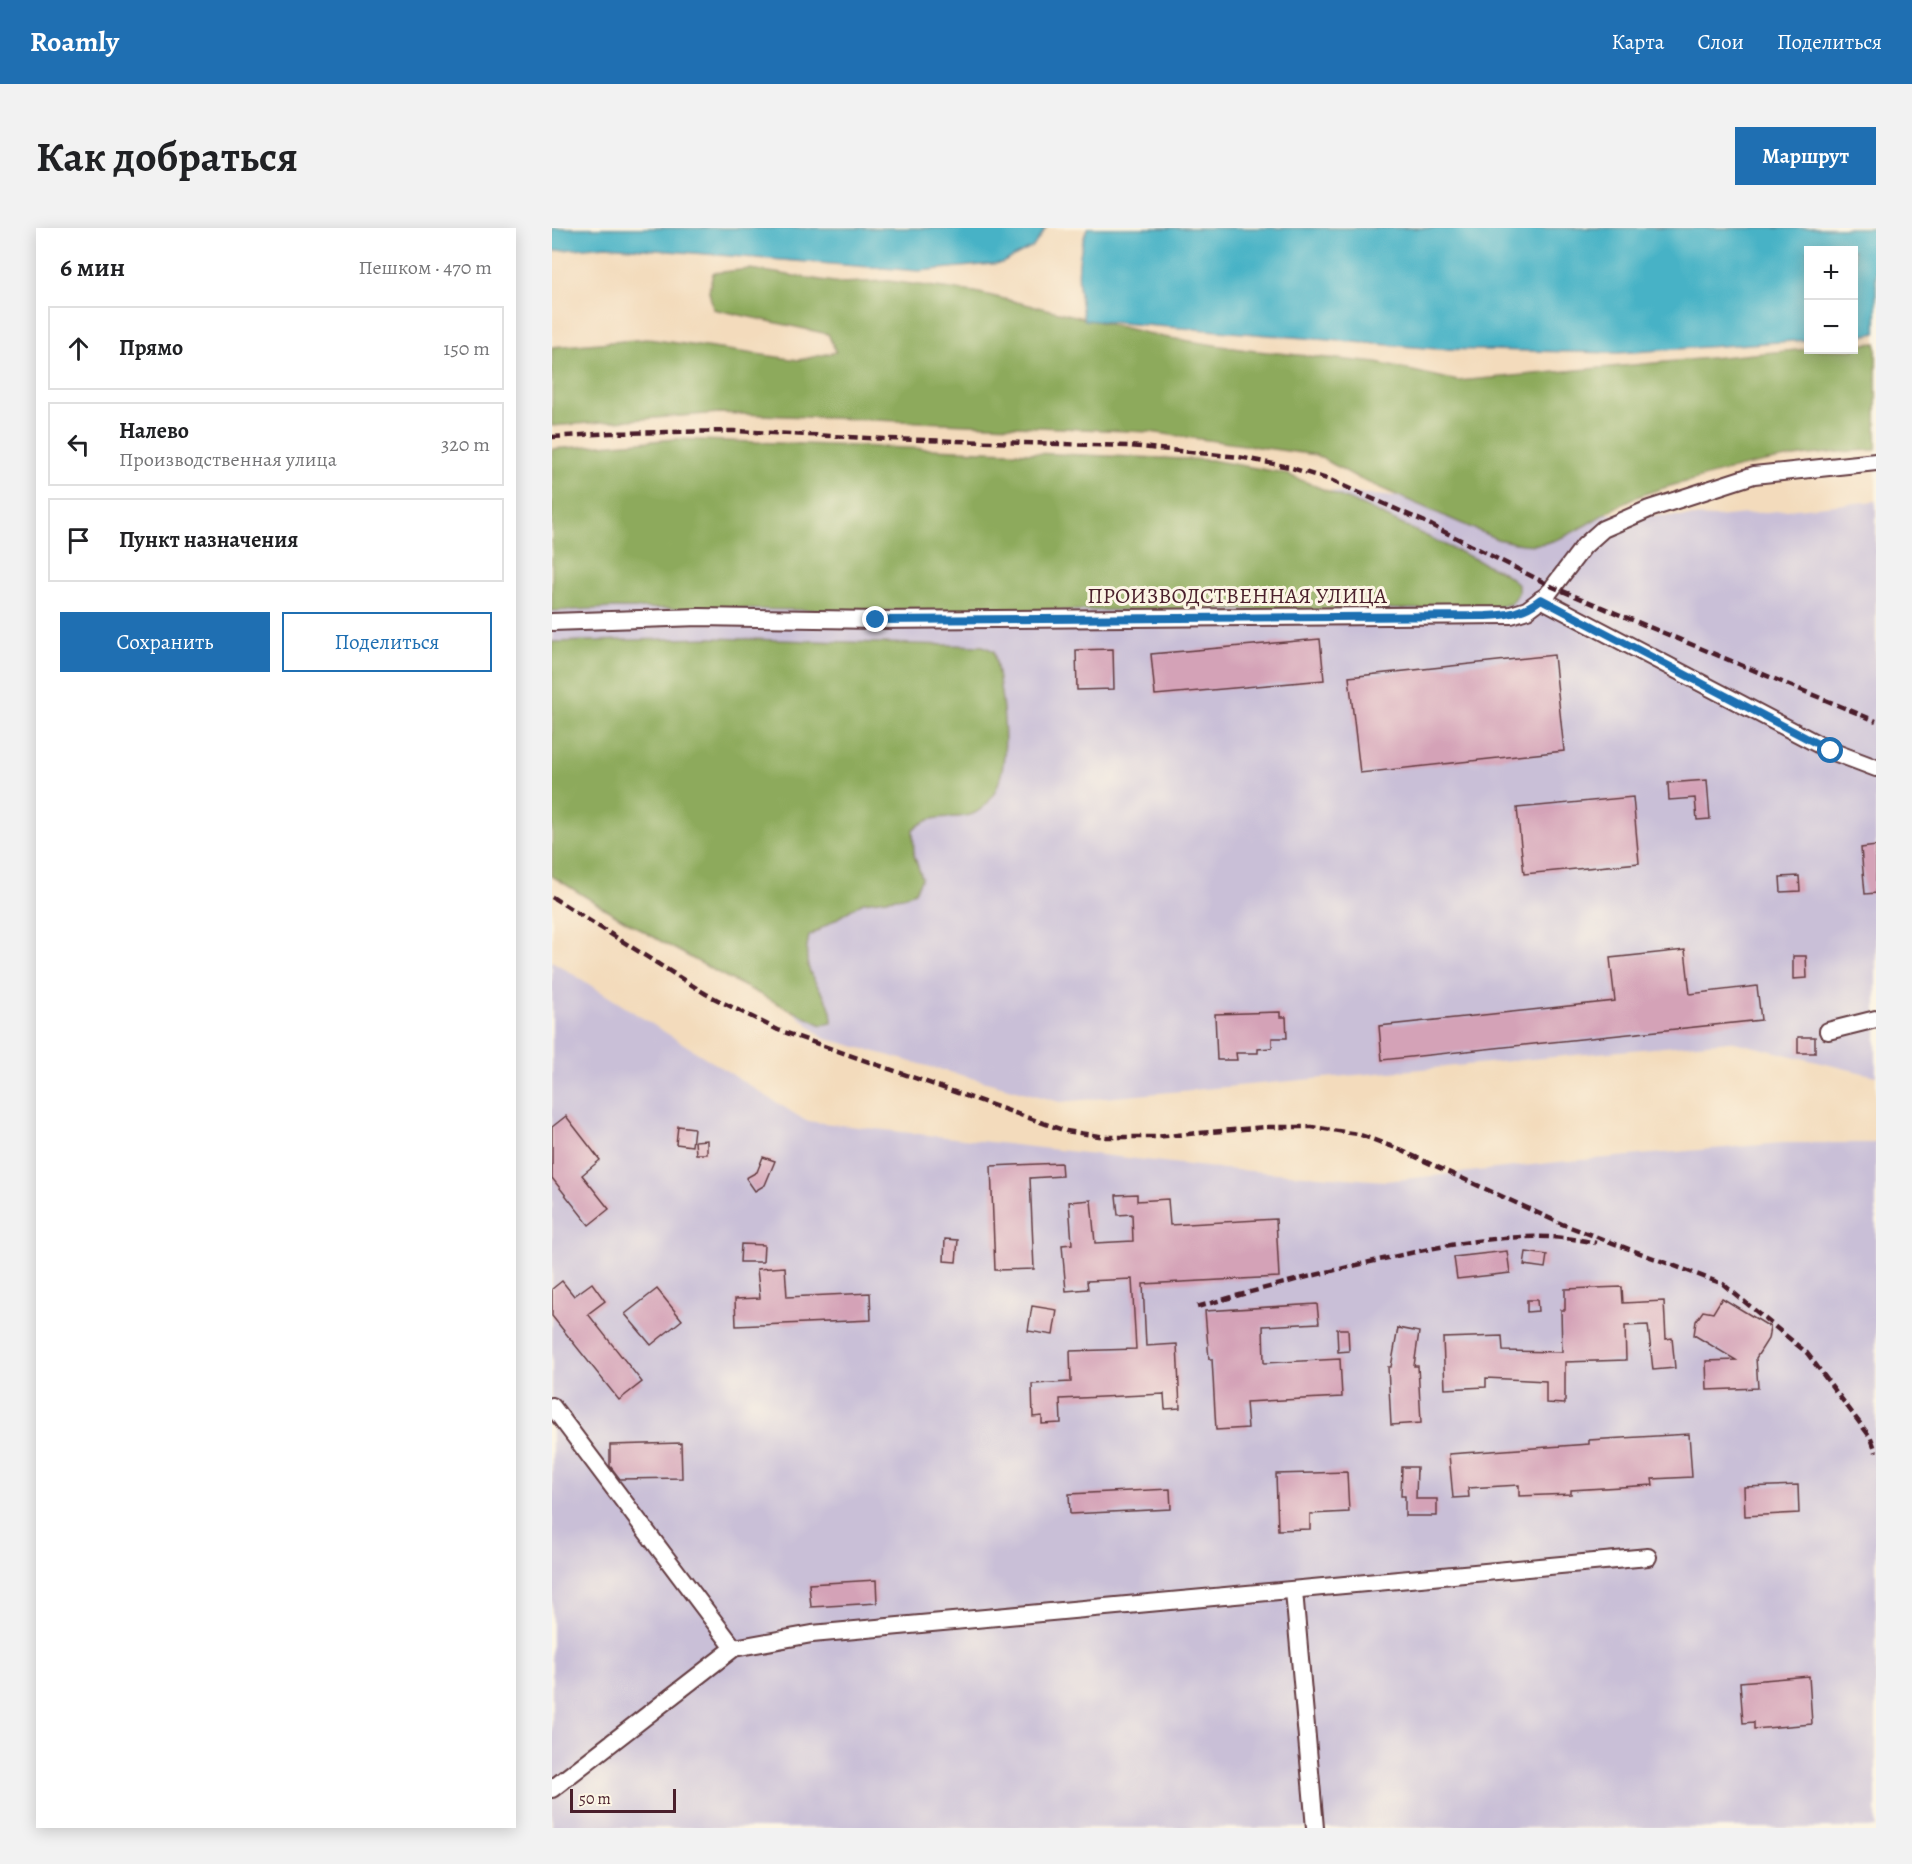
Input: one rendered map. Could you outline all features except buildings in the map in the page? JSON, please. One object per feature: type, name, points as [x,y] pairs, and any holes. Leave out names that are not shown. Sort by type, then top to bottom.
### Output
[{"type":"street","name":"ПРОИЗВОДСТВЕННАЯ УЛИЦА","points":[[552,622],[699,617],[888,620],[1511,615],[1527,610],[1541,599],[1584,546],[1603,529],[1649,510],[1754,475],[1876,462]]},
{"type":"street","points":[[1541,599],[1831,751],[1876,768]]},
{"type":"street","points":[[1828,1031],[1876,1019]]},
{"type":"street","points":[[552,1406],[734,1648]]},
{"type":"street","points":[[552,1789],[734,1648],[812,1634],[1648,1557]]},
{"type":"street","points":[[1294,1591],[1315,1828]]},
{"type":"shaded area","points":[[552,458],[1296,488],[1575,513],[1716,517],[1876,501],[1876,1076],[1730,1041],[1060,1102],[824,1038],[691,925],[552,830]]},
{"type":"shaded area","points":[[552,961],[806,1121],[1224,1169],[1386,1181],[1559,1162],[1782,1143],[1876,1143],[1876,1828],[552,1828]]},
{"type":"green space","points":[[750,269],[840,283],[888,281],[975,292],[1163,337],[1247,350],[1377,363],[1458,381],[1804,349],[1804,354],[1858,354],[1858,345],[1876,343],[1876,450],[1806,455],[1716,473],[1639,496],[1561,538],[1528,544],[1497,539],[1360,479],[1316,455],[1150,432],[719,413],[552,426],[552,347],[648,339],[799,360],[836,352],[828,334],[713,309],[709,291],[713,273]]},
{"type":"green space","points":[[676,439],[1211,460],[1284,473],[1361,505],[1504,573],[1518,584],[1518,593],[1510,604],[1490,609],[909,611],[614,608],[552,611],[552,449]]},
{"type":"green space","points":[[710,638],[983,646],[994,651],[1004,715],[1005,739],[998,783],[989,801],[975,813],[934,819],[913,829],[914,855],[922,878],[915,892],[903,897],[863,902],[809,936],[808,965],[828,1002],[832,1023],[822,1025],[719,973],[651,936],[552,876],[552,642]]},
{"type":"water","points":[[552,228],[1046,228],[1033,247],[1002,263],[919,271],[606,246],[552,251]]},
{"type":"water","points":[[1087,228],[1876,228],[1876,333],[1858,336],[1858,246],[1804,246],[1804,340],[1618,353],[1438,349],[1084,320],[1078,274]]},
{"type":"railway","points":[[552,437],[611,433],[734,431],[887,439],[1130,446],[1239,457],[1289,467],[1330,480],[1423,521],[1553,587],[1876,721]]},
{"type":"railway","points":[[552,897],[706,994],[778,1030],[1066,1131],[1106,1137],[1155,1137],[1265,1127],[1312,1127],[1358,1134],[1396,1148],[1562,1224],[1723,1284],[1807,1353],[1871,1438],[1876,1452]]},
{"type":"railway","points":[[1197,1307],[1340,1269],[1465,1243],[1518,1237],[1544,1237],[1596,1243]]},
{"type":"route","points":[[876,620],[1486,616],[1511,615],[1527,610],[1541,599],[1831,751]]}]
